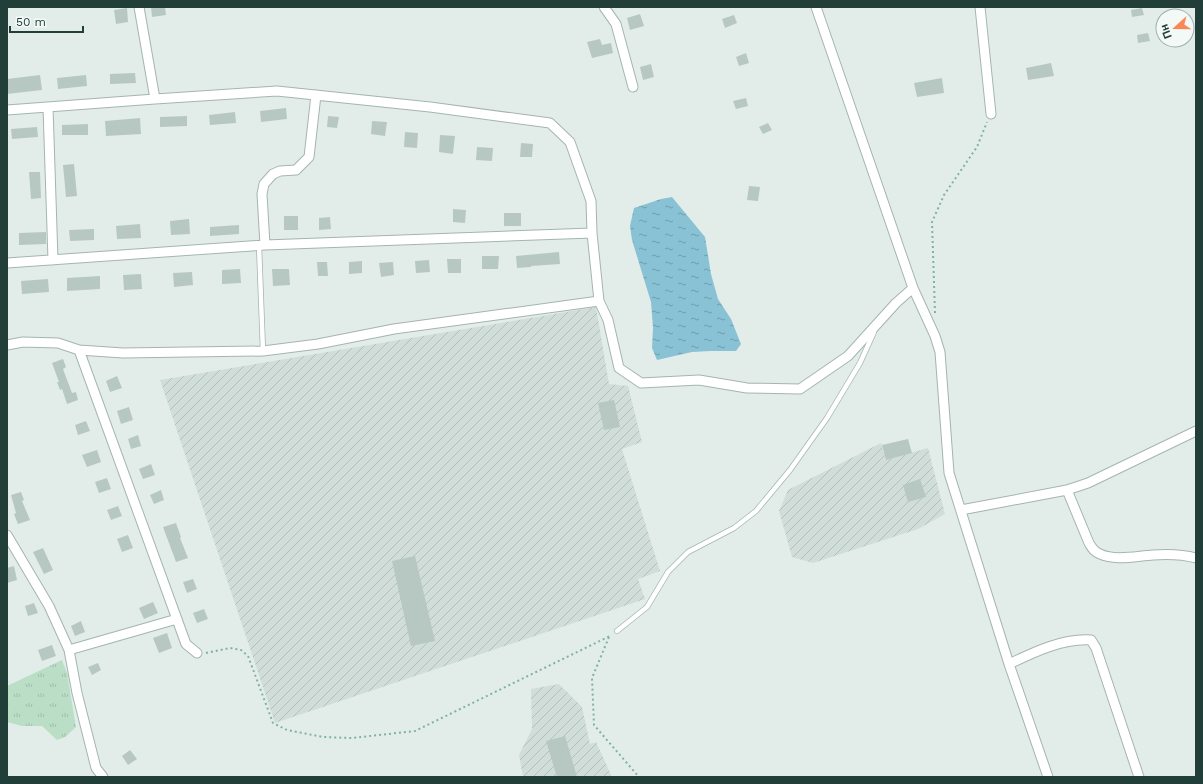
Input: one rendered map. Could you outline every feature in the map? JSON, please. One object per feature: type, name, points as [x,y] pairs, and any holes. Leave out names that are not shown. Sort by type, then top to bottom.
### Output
[{"type":"street","points":[[139,7],[155,99]]},
{"type":"street","points":[[604,7],[616,24],[633,87]]},
{"type":"street","points":[[816,7],[913,288],[935,336],[940,352],[949,473],[1009,664],[1048,777]]},
{"type":"street","points":[[980,7],[991,114]]},
{"type":"street","points":[[7,110],[277,91],[430,107],[550,123],[570,142],[591,201],[592,233],[599,301],[608,320],[619,368],[641,383],[699,380],[747,388],[800,389],[848,356],[896,303],[913,288]]},
{"type":"street","points":[[262,246],[262,194],[264,184],[273,174],[280,170],[296,170],[309,157],[316,95]]},
{"type":"street","points":[[48,107],[53,260]]},
{"type":"street","points":[[7,263],[262,246],[592,233]]},
{"type":"street","points":[[7,345],[23,342],[58,343],[79,350],[123,353],[263,351],[318,344],[394,329],[599,301]]},
{"type":"street","points":[[79,350],[186,644],[197,653]]},
{"type":"street","points":[[961,510],[1067,490],[1088,483],[1196,431]]},
{"type":"street","points":[[1067,490],[1089,543],[1094,551],[1101,555],[1123,557],[1176,554],[1196,558]]},
{"type":"street","points":[[7,535],[49,606],[69,650],[77,693],[96,768],[103,777]]},
{"type":"street","points":[[69,650],[177,619]]},
{"type":"street","points":[[1009,664],[1036,651],[1069,641],[1091,640],[1096,648],[1139,777]]},
{"type":"lane","points":[[262,246],[263,351]]},
{"type":"lane","points":[[617,631],[647,607],[668,572],[688,552],[734,528],[756,511],[790,470],[826,418],[860,363],[878,322]]},
{"type":"path","points":[[935,314],[932,222],[944,195],[977,147],[991,114]]},
{"type":"path","points":[[197,653],[206,653],[230,648],[241,650],[248,656],[273,723],[287,730],[323,737],[352,738],[415,731],[610,636],[617,631]]},
{"type":"path","points":[[610,636],[592,678],[594,725],[639,777]]},
{"type":"shaded area","points":[[596,307],[609,384],[628,386],[642,442],[622,449],[660,571],[638,579],[645,599],[275,723],[160,380]]},
{"type":"shaded area","points":[[881,443],[886,460],[928,448],[945,514],[918,529],[813,563],[792,557],[779,511],[788,490]]},
{"type":"shaded area","points":[[559,684],[582,707],[590,744],[596,742],[612,777],[523,777],[519,755],[532,729],[531,689]]},
{"type":"green space","points":[[62,660],[67,673],[76,727],[65,737],[57,740],[42,726],[22,726],[7,722],[7,686]]},
{"type":"water","points":[[672,197],[705,237],[711,274],[718,299],[731,319],[741,344],[736,351],[692,352],[657,360],[652,348],[653,328],[651,302],[632,240],[630,226],[634,208]]},
{"type":"building","points":[[151,7],[165,7],[166,15],[152,17]]},
{"type":"building","points":[[127,8],[128,22],[116,24],[114,10]]},
{"type":"building","points":[[1142,8],[1144,15],[1132,17],[1131,10]]},
{"type":"building","points":[[640,14],[644,26],[630,30],[627,18]]},
{"type":"building","points":[[734,15],[737,23],[725,28],[722,19]]},
{"type":"building","points":[[1148,33],[1150,41],[1138,43],[1137,35]]},
{"type":"building","points":[[600,39],[602,45],[611,43],[613,53],[592,58],[587,42]]},
{"type":"building","points":[[746,53],[749,63],[739,66],[736,57]]},
{"type":"building","points":[[1051,63],[1054,76],[1028,80],[1026,68]]},
{"type":"building","points":[[651,64],[654,77],[643,80],[640,67]]},
{"type":"building","points":[[135,73],[136,83],[110,84],[110,74]]},
{"type":"building","points":[[40,75],[42,90],[7,94],[7,79]]},
{"type":"building","points":[[86,75],[87,86],[58,89],[57,78]]},
{"type":"building","points":[[942,78],[944,93],[917,97],[914,83]]},
{"type":"building","points":[[746,98],[748,106],[736,109],[733,101]]},
{"type":"building","points":[[286,108],[287,119],[261,122],[260,111]]},
{"type":"building","points":[[235,112],[236,123],[210,125],[209,115]]},
{"type":"building","points":[[187,116],[187,126],[160,127],[160,117]]},
{"type":"building","points":[[328,116],[339,117],[337,128],[327,127]]},
{"type":"building","points":[[140,118],[141,134],[106,136],[105,121]]},
{"type":"building","points":[[372,121],[387,122],[385,136],[371,134]]},
{"type":"building","points":[[768,123],[772,130],[763,134],[759,127]]},
{"type":"building","points":[[88,124],[88,135],[62,135],[62,125]]},
{"type":"building","points":[[37,127],[38,137],[12,139],[11,129]]},
{"type":"building","points":[[405,132],[418,133],[417,148],[404,147]]},
{"type":"building","points":[[440,135],[455,136],[453,154],[439,152]]},
{"type":"building","points":[[521,143],[533,144],[532,157],[520,157]]},
{"type":"building","points":[[477,147],[493,148],[492,161],[476,160]]},
{"type":"building","points":[[74,164],[77,196],[66,197],[63,165]]},
{"type":"building","points":[[29,172],[40,172],[41,198],[31,199]]},
{"type":"building","points":[[749,186],[760,187],[758,201],[747,200]]},
{"type":"building","points":[[453,209],[466,210],[465,223],[453,222]]},
{"type":"building","points":[[504,213],[521,213],[521,226],[504,226]]},
{"type":"building","points":[[284,216],[298,216],[298,230],[284,230]]},
{"type":"building","points":[[330,217],[331,229],[319,230],[319,218]]},
{"type":"building","points":[[189,219],[190,234],[171,235],[170,221]]},
{"type":"building","points":[[140,224],[141,238],[117,239],[116,226]]},
{"type":"building","points":[[239,225],[239,234],[210,236],[210,227]]},
{"type":"building","points":[[94,229],[94,240],[70,241],[69,230]]},
{"type":"building","points":[[46,232],[46,244],[19,245],[19,233]]},
{"type":"building","points":[[559,252],[560,264],[517,268],[516,256]]},
{"type":"building","points":[[482,256],[499,256],[498,269],[482,269]]},
{"type":"building","points":[[447,259],[461,259],[461,273],[448,273]]},
{"type":"building","points":[[429,260],[430,272],[416,273],[415,261]]},
{"type":"building","points":[[362,261],[362,273],[349,274],[349,262]]},
{"type":"building","points":[[317,262],[327,262],[328,276],[318,276]]},
{"type":"building","points":[[393,262],[394,275],[381,277],[379,263]]},
{"type":"building","points":[[240,269],[241,283],[222,284],[222,270]]},
{"type":"building","points":[[272,269],[289,269],[290,285],[273,286]]},
{"type":"building","points":[[192,272],[193,285],[174,287],[173,273]]},
{"type":"building","points":[[141,274],[142,289],[124,290],[123,275]]},
{"type":"building","points":[[100,276],[100,289],[67,291],[67,278]]},
{"type":"building","points":[[48,279],[49,292],[22,294],[21,281]]},
{"type":"building","points":[[63,359],[66,367],[63,369],[72,393],[76,392],[78,400],[67,404],[62,389],[60,390],[57,382],[59,382],[52,363]]},
{"type":"building","points":[[117,376],[122,388],[110,392],[106,381]]},
{"type":"building","points":[[614,400],[620,427],[604,430],[598,403]]},
{"type":"building","points":[[129,407],[133,420],[121,424],[117,411]]},
{"type":"building","points":[[86,421],[90,431],[78,435],[75,425]]},
{"type":"building","points":[[138,435],[141,446],[131,449],[128,439]]},
{"type":"building","points":[[908,439],[912,453],[886,460],[882,445]]},
{"type":"building","points":[[97,450],[101,462],[87,467],[82,455]]},
{"type":"building","points":[[151,464],[155,475],[143,479],[139,469]]},
{"type":"building","points":[[107,478],[111,489],[99,493],[95,482]]},
{"type":"building","points":[[920,479],[926,497],[908,502],[903,485]]},
{"type":"building","points":[[161,490],[164,500],[154,504],[150,495]]},
{"type":"building","points":[[21,492],[24,500],[22,501],[30,520],[18,524],[14,514],[16,513],[11,495]]},
{"type":"building","points":[[118,506],[122,516],[111,520],[107,510]]},
{"type":"building","points":[[176,523],[188,558],[176,562],[163,527]]},
{"type":"building","points":[[128,535],[133,548],[122,552],[117,539]]},
{"type":"building","points":[[43,548],[53,570],[44,574],[33,552]]},
{"type":"building","points":[[415,556],[435,641],[411,646],[392,561]]},
{"type":"building","points":[[14,566],[17,580],[7,583],[7,568]]},
{"type":"building","points":[[193,579],[197,589],[187,593],[183,582]]},
{"type":"building","points":[[153,602],[158,613],[144,619],[139,608]]},
{"type":"building","points":[[34,603],[38,613],[28,616],[25,606]]},
{"type":"building","points":[[204,609],[208,619],[197,623],[193,613]]},
{"type":"building","points":[[81,621],[85,632],[75,636],[71,626]]},
{"type":"building","points":[[167,633],[172,648],[159,653],[153,638]]},
{"type":"building","points":[[52,645],[56,656],[42,661],[38,650]]},
{"type":"building","points":[[98,663],[101,670],[92,675],[88,667]]},
{"type":"building","points":[[565,736],[577,777],[557,777],[546,741]]},
{"type":"building","points":[[130,750],[137,759],[128,765],[122,756]]}]
